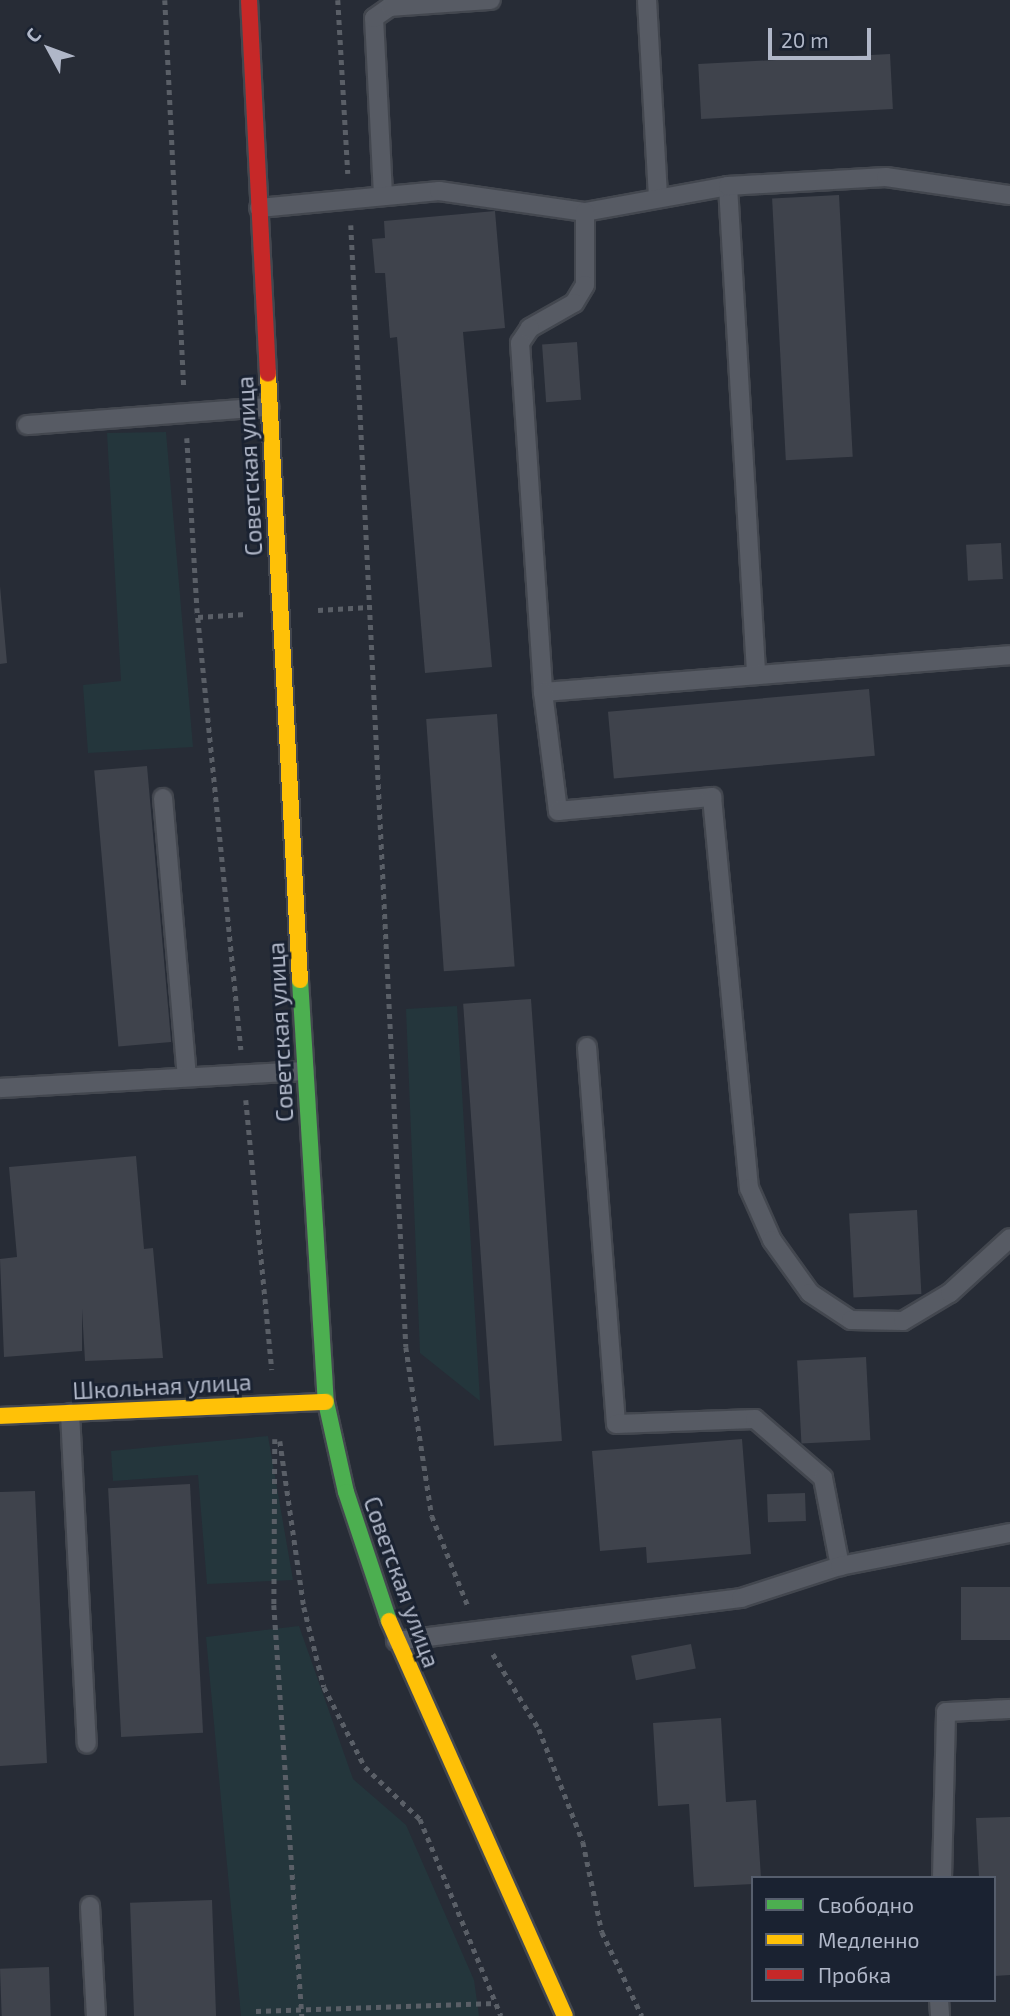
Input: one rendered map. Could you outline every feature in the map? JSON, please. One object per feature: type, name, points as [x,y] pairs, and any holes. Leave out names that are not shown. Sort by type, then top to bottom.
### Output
[{"type":"main road","name":"Советская улица","points":[[249,0],[305,1071],[326,1402],[346,1492],[396,1641],[565,2016]]},
{"type":"main road","name":"Школьная улица","points":[[0,1416],[326,1402]]},
{"type":"lane","points":[[383,195],[374,18],[390,7],[491,0]]},
{"type":"lane","points":[[647,0],[658,198]]},
{"type":"lane","points":[[259,208],[383,195],[468,192],[585,212],[728,186],[886,177],[1010,195]]},
{"type":"lane","points":[[728,186],[756,674]]},
{"type":"lane","points":[[585,212],[585,285],[574,303],[530,328],[520,343],[543,692],[558,811],[712,797],[749,1188],[772,1240],[810,1293],[851,1320],[903,1321],[950,1293],[1010,1238]]},
{"type":"lane","points":[[27,425],[269,407]]},
{"type":"lane","points":[[543,692],[1010,656]]},
{"type":"lane","points":[[163,799],[187,1077]]},
{"type":"lane","points":[[587,1047],[616,1424],[754,1419],[823,1478],[840,1566]]},
{"type":"lane","points":[[0,1088],[305,1071]]},
{"type":"lane","points":[[70,1413],[87,1744]]},
{"type":"lane","points":[[396,1641],[477,1628],[741,1598],[840,1566],[1010,1533]]},
{"type":"lane","points":[[942,1876],[946,1712],[1010,1709]]},
{"type":"lane","points":[[90,1906],[96,2016]]},
{"type":"path","points":[[165,0],[197,608],[275,1404],[304,1607],[324,1687],[365,1767],[420,1819],[500,2016]]},
{"type":"path","points":[[338,0],[406,1347],[432,1516],[477,1628],[539,1729],[583,1842],[602,1931],[642,2016]]},
{"type":"path","points":[[275,1404],[274,1605],[302,2016]]},
{"type":"path","points":[[256,2011],[496,2003]]},
{"type":"shaded area","points":[[166,432],[193,747],[88,753],[83,685],[121,681],[107,433]]},
{"type":"shaded area","points":[[457,1006],[480,1401],[420,1353],[406,1009]]},
{"type":"shaded area","points":[[268,1436],[293,1580],[207,1584],[198,1475],[113,1481],[111,1451]]},
{"type":"shaded area","points":[[299,1626],[353,1779],[406,1825],[474,1980],[479,2016],[241,2016],[206,1637]]},
{"type":"building","points":[[890,54],[893,109],[701,119],[698,64]]},
{"type":"building","points":[[839,195],[853,457],[786,460],[772,199]]},
{"type":"building","points":[[495,211],[505,328],[463,332],[492,667],[425,673],[397,337],[390,338],[385,273],[375,273],[372,239],[385,238],[384,221]]},
{"type":"building","points":[[577,342],[581,400],[546,402],[542,344]]},
{"type":"building","points":[[1001,543],[1003,579],[968,581],[966,545]]},
{"type":"building","points":[[0,586],[7,663],[0,664]]},
{"type":"building","points":[[869,689],[875,756],[614,779],[608,712]]},
{"type":"building","points":[[497,714],[515,966],[444,971],[426,719]]},
{"type":"building","points":[[147,766],[171,1042],[118,1047],[94,771]]},
{"type":"building","points":[[531,999],[562,1441],[494,1446],[463,1004]]},
{"type":"building","points":[[136,1156],[144,1249],[153,1248],[163,1358],[85,1361],[82,1309],[82,1351],[4,1357],[0,1259],[17,1257],[9,1167]]},
{"type":"building","points":[[917,1210],[921,1294],[853,1297],[849,1214]]},
{"type":"building","points":[[866,1357],[870,1440],[801,1443],[797,1361]]},
{"type":"building","points":[[742,1439],[751,1554],[647,1563],[646,1547],[600,1551],[592,1451]]},
{"type":"building","points":[[190,1484],[203,1733],[121,1737],[108,1488]]},
{"type":"building","points":[[35,1491],[47,1763],[0,1766],[0,1492]]},
{"type":"building","points":[[805,1493],[806,1521],[768,1522],[767,1494]]},
{"type":"building","points":[[961,1587],[1010,1587],[1010,1640],[961,1640]]},
{"type":"building","points":[[691,1644],[696,1669],[636,1680],[631,1656]]},
{"type":"building","points":[[721,1718],[726,1802],[756,1800],[761,1876],[751,1876],[751,1884],[694,1887],[689,1804],[658,1806],[653,1723]]},
{"type":"building","points":[[1010,1817],[1010,1975],[996,1976],[996,1876],[979,1876],[976,1818]]},
{"type":"building","points":[[212,1900],[216,2016],[134,2016],[130,1903]]},
{"type":"building","points":[[49,1967],[51,2016],[2,2016],[0,1969]]},
{"type":"traffic: fast","points":[[300,980],[326,1402],[346,1492],[389,1621]]},
{"type":"traffic: slow","points":[[268,374],[300,980]]},
{"type":"traffic: slow","points":[[0,1416],[326,1402]]},
{"type":"traffic: slow","points":[[389,1621],[565,2016]]},
{"type":"traffic: jam","points":[[249,0],[268,374]]}]
